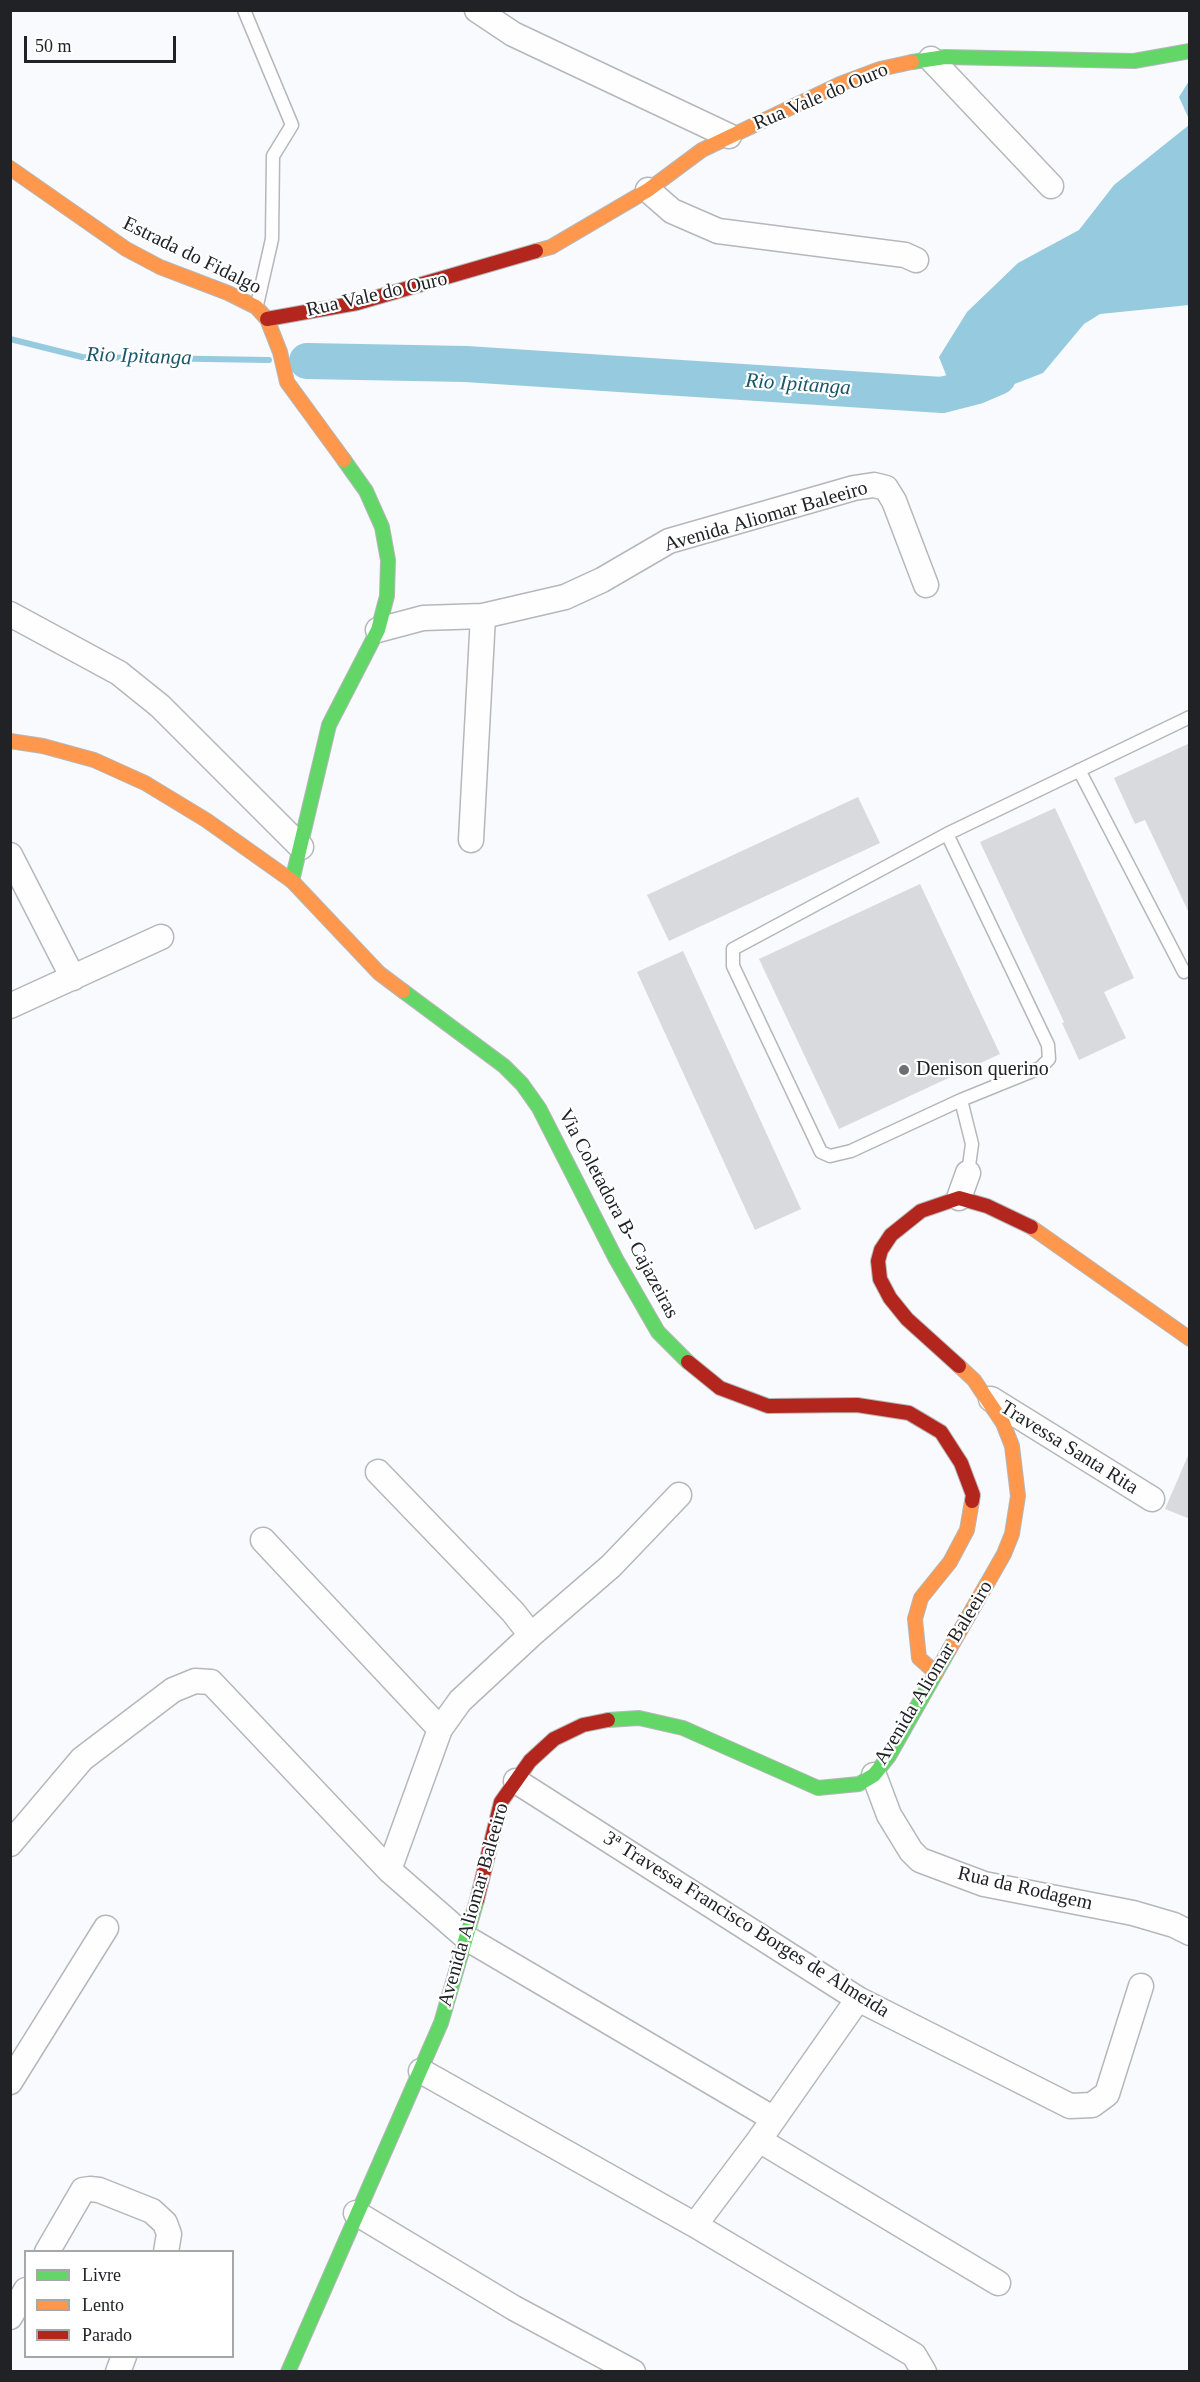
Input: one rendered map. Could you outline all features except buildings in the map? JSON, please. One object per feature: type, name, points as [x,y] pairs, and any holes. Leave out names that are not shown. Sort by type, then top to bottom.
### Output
[{"type":"main road","name":"Rua Vale do Ouro","points":[[267,319],[357,303],[540,251],[580,232],[648,190],[702,150],[840,84],[880,69],[930,59],[1134,61],[1190,51]]},
{"type":"main road","name":"Estrada do Fidalgo","points":[[10,168],[126,249],[160,267],[256,307],[267,319],[280,352],[287,382],[366,491],[382,527],[388,569],[387,596],[378,630],[329,725],[292,881]]},
{"type":"main road","name":"Via Coletadora B- Cajazeiras","points":[[10,741],[43,746],[94,760],[145,783],[206,820],[292,881],[326,914],[379,973],[504,1066],[522,1084],[539,1108],[616,1258],[658,1332],[702,1375],[720,1388],[768,1406],[857,1405],[885,1408],[909,1413],[941,1432],[952,1447],[968,1479],[973,1495],[963,1538],[950,1562],[921,1598],[915,1619],[922,1696]]},
{"type":"main road","points":[[959,1198],[1008,1214],[1029,1225],[1190,1339]]},
{"type":"main road","name":"Avenida Aliomar Baleeiro","points":[[288,2372],[356,2213],[421,2071],[455,1983],[501,1803],[530,1761],[554,1739],[583,1725],[628,1718],[664,1722],[682,1728],[818,1788],[859,1784],[874,1775],[889,1756],[1004,1554],[1015,1518],[1018,1496],[1012,1446],[1003,1422],[987,1396],[974,1380],[907,1319],[890,1298],[880,1279],[878,1261],[881,1250],[891,1235],[921,1211],[959,1198]]},
{"type":"main road","points":[[916,1644],[930,1660],[944,1659]]},
{"type":"main road","points":[[920,1658],[936,1673]]},
{"type":"street","points":[[477,10],[513,34],[729,136]]},
{"type":"street","points":[[930,59],[1051,186]]},
{"type":"street","points":[[648,190],[672,211],[718,231],[905,255],[916,260]]},
{"type":"street","name":"Avenida Aliomar Baleeiro","points":[[378,630],[423,618],[483,616],[565,597],[586,589],[669,541],[854,488],[874,485],[886,488],[894,501],[926,585]]},
{"type":"street","points":[[10,614],[120,673],[160,706],[301,847]]},
{"type":"street","points":[[471,840],[483,616]]},
{"type":"street","points":[[10,855],[73,978]]},
{"type":"street","points":[[10,1006],[161,937]]},
{"type":"street","points":[[959,1198],[968,1173]]},
{"type":"street","name":"Travessa Santa Rita","points":[[987,1396],[1152,1499]]},
{"type":"street","points":[[378,1472],[513,1612],[531,1635]]},
{"type":"street","points":[[389,1870],[440,1729],[460,1701],[531,1635],[611,1566],[678,1495]]},
{"type":"street","points":[[263,1540],[440,1729]]},
{"type":"street","points":[[10,1844],[82,1759],[173,1690],[195,1681],[211,1682],[389,1870],[468,1939],[774,2119]]},
{"type":"street","name":"Rua da Rodagem","points":[[874,1775],[889,1815],[911,1851],[920,1860],[984,1884],[1158,1919],[1190,1933]]},
{"type":"street","name":"3ª Travessa Francisco Borges de Almeida","points":[[516,1781],[858,1999],[1070,2106],[1092,2105],[1107,2094],[1141,1986]]},
{"type":"street","points":[[10,2082],[105,1928]]},
{"type":"street","points":[[695,2225],[759,2140],[858,1999]]},
{"type":"street","points":[[421,2071],[695,2225],[914,2355],[923,2365],[924,2372]]},
{"type":"street","points":[[759,2140],[998,2283]]},
{"type":"street","points":[[48,2250],[83,2190],[90,2188],[152,2211],[165,2223],[169,2234],[165,2250]]},
{"type":"street","points":[[356,2213],[514,2308],[633,2372]]},
{"type":"street","points":[[10,2317],[24,2293]]},
{"type":"lane","points":[[244,10],[292,125],[273,156],[272,239],[256,307]]},
{"type":"lane","points":[[947,834],[1050,1052],[1046,1064],[961,1100],[845,1154],[830,1156],[821,1152],[733,966],[732,956],[738,945],[947,834],[1190,717]]},
{"type":"lane","points":[[1079,770],[1184,972]]},
{"type":"lane","points":[[961,1100],[972,1144],[968,1173]]},
{"type":"water","points":[[1189,81],[1189,119],[1179,97]]},
{"type":"water","points":[[1189,125],[1189,305],[1100,314],[1084,324],[1043,373],[999,390],[956,400],[939,357],[967,312],[1018,263],[1079,230],[1114,185]]},
{"type":"waterway","name":"Rio Ipitanga","points":[[10,339],[82,357],[269,360]]},
{"type":"waterway","name":"Rio Ipitanga","points":[[307,361],[466,364],[942,395],[977,386],[998,377]]},
{"type":"traffic: fast","points":[[912,62],[945,57],[1134,61],[1190,51]]},
{"type":"traffic: fast","points":[[292,881],[329,725],[378,630],[387,596],[388,560],[382,527],[366,491],[344,460]]},
{"type":"traffic: fast","points":[[403,991],[504,1066],[522,1084],[539,1108],[616,1259],[658,1332],[688,1362]]},
{"type":"traffic: fast","points":[[608,1720],[639,1718],[683,1728],[818,1788],[859,1784],[874,1775],[889,1756],[949,1650]]},
{"type":"traffic: fast","points":[[288,2372],[441,2023],[477,1900]]},
{"type":"traffic: slow","points":[[536,251],[551,247],[648,190],[702,150],[840,84],[880,69],[912,62]]},
{"type":"traffic: slow","points":[[10,168],[126,249],[160,267],[228,293],[256,307],[267,319],[280,352],[287,382],[344,460]]},
{"type":"traffic: slow","points":[[10,741],[43,746],[94,760],[145,783],[206,820],[292,881],[379,973],[403,991]]},
{"type":"traffic: slow","points":[[1031,1227],[1190,1339]]},
{"type":"traffic: slow","points":[[949,1650],[1004,1554],[1012,1534],[1018,1496],[1012,1446],[1003,1423],[974,1380],[959,1366]]},
{"type":"traffic: slow","points":[[936,1673],[919,1658],[915,1619],[921,1598],[950,1562],[967,1530],[972,1501]]},
{"type":"traffic: jam","points":[[267,319],[357,303],[536,251]]},
{"type":"traffic: jam","points":[[959,1366],[907,1319],[890,1298],[880,1279],[878,1261],[881,1250],[891,1235],[921,1211],[959,1198],[987,1206],[1031,1227]]},
{"type":"traffic: jam","points":[[688,1362],[720,1388],[768,1406],[857,1405],[909,1413],[941,1432],[961,1463],[973,1495],[972,1501]]},
{"type":"traffic: jam","points":[[477,1900],[501,1802],[530,1761],[554,1739],[583,1725],[608,1720]]},
{"type":"place","name":"Denison querino","points":[[904,1070]]}]
